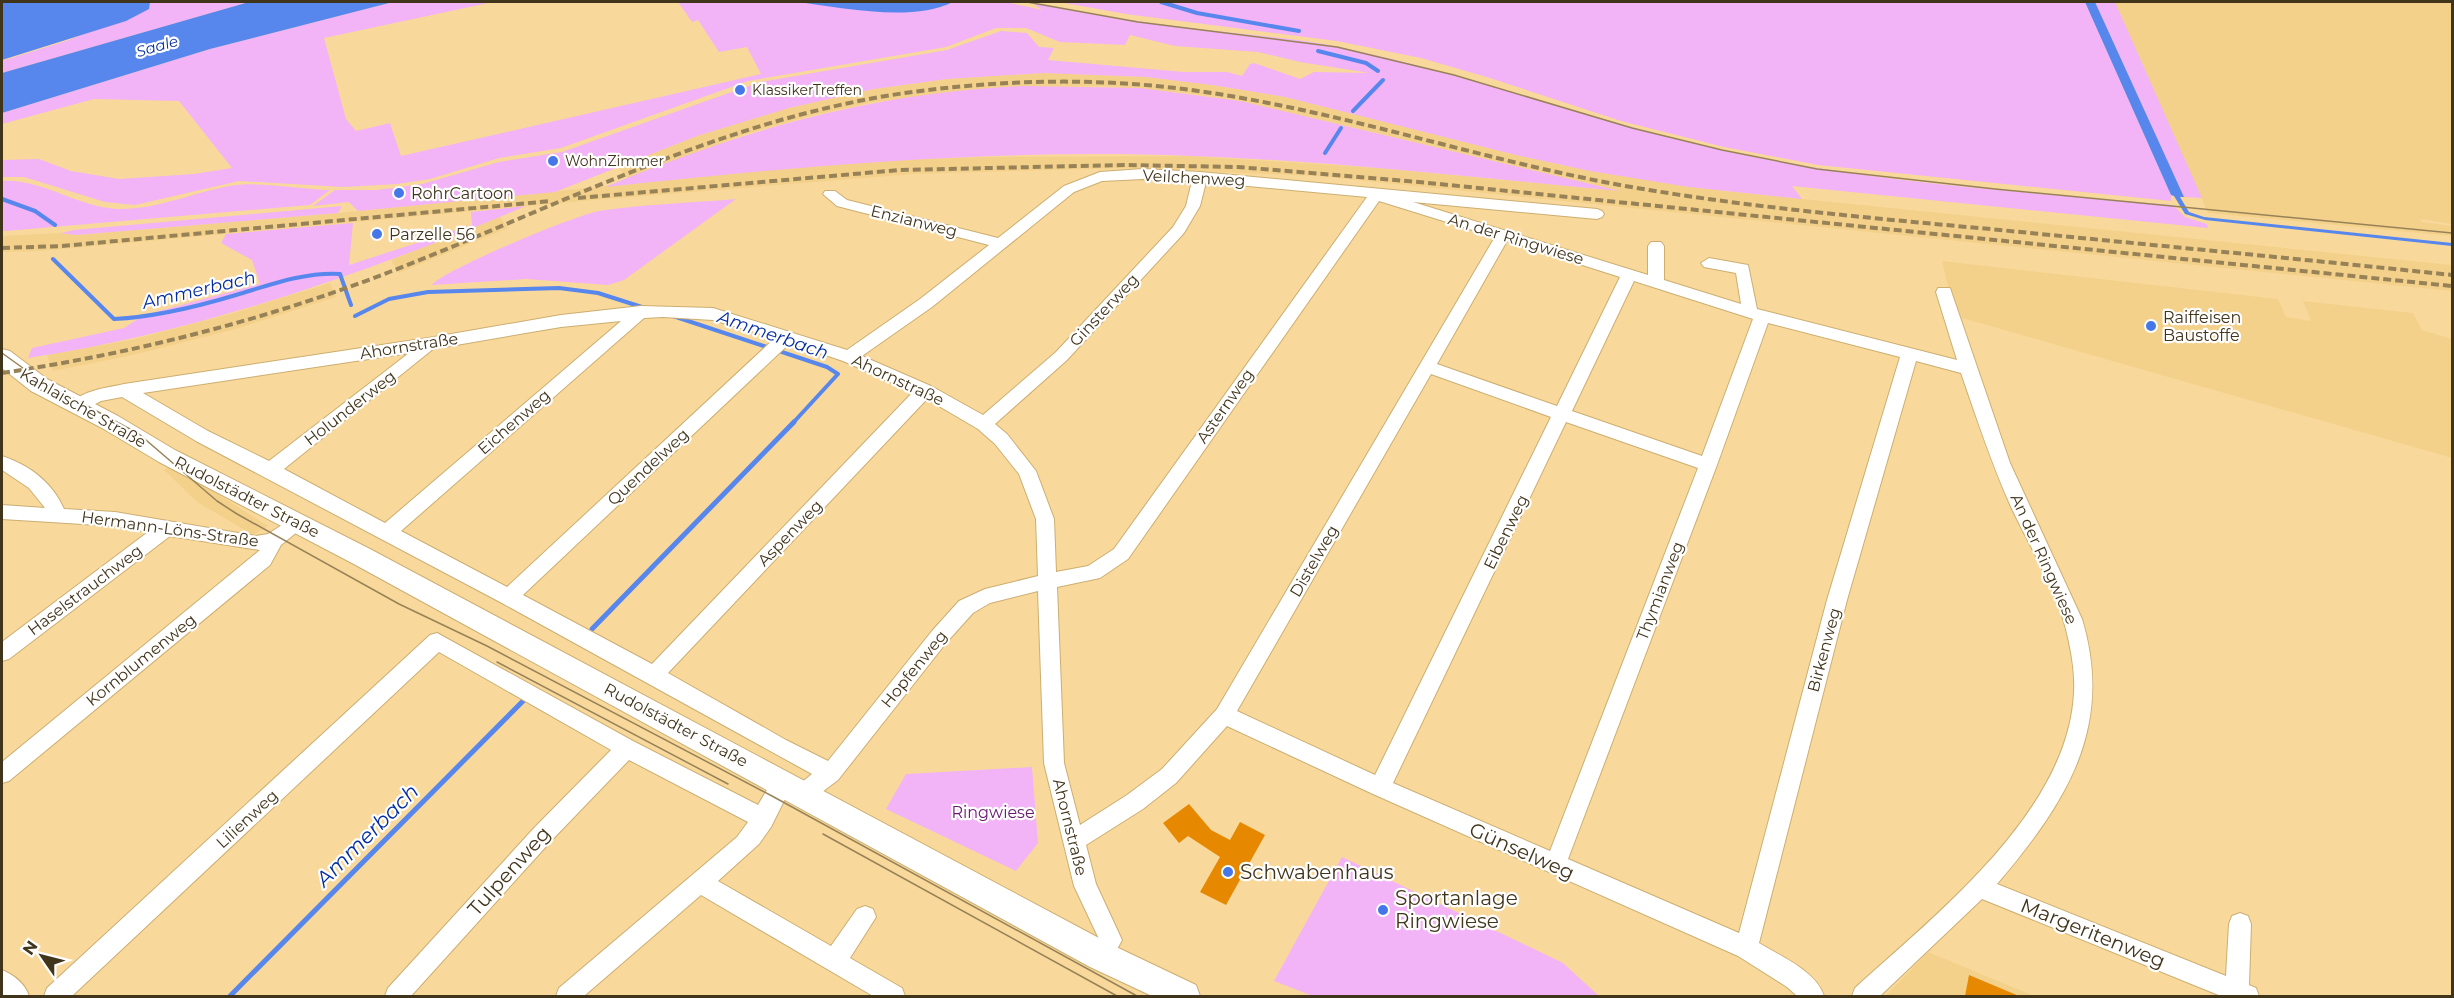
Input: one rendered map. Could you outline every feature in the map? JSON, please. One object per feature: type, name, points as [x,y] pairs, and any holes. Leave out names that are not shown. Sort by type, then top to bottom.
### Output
[{"type":"main road","name":"Kahlaische Straße","points":[[2,357],[39,385],[110,422],[167,456]]},
{"type":"main road","name":"Rudolstädter Straße","points":[[167,456],[296,523],[1101,956],[1185,996]]},
{"type":"street","name":"Veilchenweg","points":[[849,357],[926,303],[1069,189],[1100,177],[1143,174],[1200,177],[1597,214]]},
{"type":"street","name":"Ginsterweg","points":[[984,424],[1020,397],[1045,374],[1179,230],[1193,206],[1200,177]]},
{"type":"street","name":"Enzianweg","points":[[831,194],[842,203],[1000,243]]},
{"type":"street","name":"An der Ringwiese","points":[[1376,195],[1756,314],[1968,369]]},
{"type":"street","name":"Asternweg","points":[[1049,583],[1093,573],[1120,554],[1376,195]]},
{"type":"street","name":"Distelweg","points":[[1073,841],[1118,814],[1168,776],[1224,715],[1503,236]]},
{"type":"street","points":[[1656,246],[1656,283]]},
{"type":"street","points":[[1709,263],[1743,269],[1756,314]]},
{"type":"street","name":"Eibenweg","points":[[1380,787],[1563,416],[1629,275]]},
{"type":"street","name":"An der Ringwiese","points":[[1863,996],[1979,887],[2028,829],[2065,773],[2083,716],[2085,676],[2078,639],[2066,604],[2013,492],[1968,369],[1944,292]]},
{"type":"street","name":"Ahornstraße","points":[[78,407],[96,396],[123,390],[428,344],[561,321],[650,311],[713,314],[779,344],[849,357],[925,390],[984,424],[1027,471],[1045,519],[1054,764],[1085,886],[1111,940],[1101,956]]},
{"type":"street","name":"Eichenweg","points":[[387,532],[650,311]]},
{"type":"street","name":"Thymianweg","points":[[1555,865],[1708,465],[1756,314]]},
{"type":"street","name":"Holunderweg","points":[[270,470],[416,356],[428,344]]},
{"type":"street","name":"Quendelweg","points":[[509,597],[779,344]]},
{"type":"street","name":"Birkenweg","points":[[1746,948],[1837,600],[1910,353]]},
{"type":"street","points":[[1428,366],[1563,416],[1708,465]]},
{"type":"street","name":"Rudolstädter Straße","points":[[123,390],[202,436],[654,675],[778,747],[834,768]]},
{"type":"street","name":"Aspenweg","points":[[654,675],[925,390]]},
{"type":"street","points":[[2,464],[32,481],[52,500],[57,515]]},
{"type":"street","name":"Hermann-Löns-Straße","points":[[2,512],[115,519],[242,542],[267,543],[296,523]]},
{"type":"street","name":"Haselstrauchweg","points":[[2,653],[168,527]]},
{"type":"street","name":"Kornblumenweg","points":[[2,774],[263,560],[272,546],[267,543]]},
{"type":"street","name":"Hopfenweg","points":[[792,789],[813,784],[834,768],[966,607],[978,600],[1019,587],[1049,583]]},
{"type":"street","name":"Lilienweg","points":[[55,996],[437,641],[626,748]]},
{"type":"street","name":"Günselweg","points":[[1224,715],[1380,787],[1746,948],[1795,979],[1813,996]]},
{"type":"street","points":[[626,748],[763,820]]},
{"type":"street","name":"Tulpenweg","points":[[396,996],[543,834],[626,748]]},
{"type":"street","points":[[567,996],[746,844],[763,820],[767,804],[792,789]]},
{"type":"street","points":[[701,883],[894,996]]},
{"type":"street","name":"Margeritenweg","points":[[1979,887],[2206,988],[2243,994],[2240,924]]},
{"type":"street","points":[[834,961],[865,917]]},
{"type":"street","points":[[2,982],[18,996]]},
{"type":"shaded area","points":[[2115,2],[2452,2],[2452,224],[2420,219],[2422,222],[2452,226],[2452,236],[2208,213]]},
{"type":"shaded area","points":[[1043,73],[1146,77],[1285,97],[1516,155],[1590,171],[1723,191],[2452,265],[2452,291],[1317,176],[1124,168],[914,174],[594,200],[40,251],[2,252],[2,236],[61,233],[76,235],[339,213],[875,161],[982,157],[1191,156],[1377,168],[1620,191],[1240,101],[1185,93],[1100,86],[988,88],[874,102],[746,134],[627,178],[618,167],[697,136],[789,108],[874,89],[947,79]]},
{"type":"shaded area","points":[[500,217],[508,228],[399,273],[391,260]]},
{"type":"shaded area","points":[[1942,261],[2278,299],[2286,317],[2311,321],[2303,301],[2413,313],[2422,330],[2452,339],[2452,458],[1962,318],[1949,291]]},
{"type":"shaded area","points":[[330,283],[336,297],[232,330],[133,355],[53,371],[47,355],[135,339],[230,314]]},
{"type":"shaded area","points":[[178,461],[222,497],[268,526],[253,535],[197,502],[164,470]]},
{"type":"shaded area","points":[[1928,952],[2034,996],[1886,996]]},
{"type":"green space","points":[[150,2],[249,2],[2,73],[2,61],[66,41],[149,9]]},
{"type":"green space","points":[[393,2],[493,2],[324,38],[346,119],[356,131],[390,123],[401,156],[761,74],[747,47],[719,52],[698,20],[692,22],[678,2],[796,2],[865,10],[907,11],[942,7],[953,2],[1006,2],[1042,10],[1033,3],[1141,22],[1339,47],[1436,70],[1674,138],[1722,150],[1834,171],[2003,191],[2173,205],[2185,217],[2207,224],[2208,228],[1792,186],[1802,199],[1689,187],[1590,171],[1516,155],[1285,97],[1146,77],[1043,73],[947,79],[874,89],[789,108],[697,136],[555,192],[358,211],[349,202],[313,206],[335,190],[377,190],[422,184],[499,162],[562,152],[760,82],[947,50],[1001,31],[1027,33],[1039,47],[1054,48],[1048,60],[1184,72],[1227,72],[1242,76],[1250,64],[1254,63],[1300,79],[1314,72],[1370,73],[1300,62],[1258,52],[1175,46],[1130,35],[1125,45],[1060,42],[1026,28],[996,28],[946,47],[748,81],[561,148],[499,158],[430,179],[397,184],[343,187],[239,181],[135,205],[105,202],[24,177],[2,177],[2,160],[39,159],[71,171],[119,179],[194,174],[232,168],[179,101],[94,99],[2,124],[2,113],[210,49]]},
{"type":"green space","points":[[1059,2],[2085,2],[2171,195],[2171,201],[1818,165],[1724,147],[1621,121],[1421,58],[1337,41],[1126,14]]},
{"type":"green space","points":[[2095,2],[2115,2],[2202,198],[2184,197]]},
{"type":"green space","points":[[1024,86],[1140,88],[1240,101],[1620,191],[1406,170],[1246,158],[1119,154],[898,161],[751,172],[605,187],[708,148],[810,117],[914,97]]},
{"type":"green space","points":[[2,181],[31,184],[88,203],[117,209],[146,207],[215,189],[240,185],[330,190],[310,205],[6,231],[2,230]]},
{"type":"green space","points":[[736,199],[624,280],[608,285],[526,279],[432,285],[484,256],[539,232],[599,211]]},
{"type":"green space","points":[[342,206],[338,213],[76,235],[61,233],[74,230]]},
{"type":"green space","points":[[526,206],[405,254],[282,297],[156,333],[28,358],[32,348],[124,328],[144,315],[260,284],[252,260],[221,243],[226,234],[353,223],[349,265],[472,225],[471,212]]},
{"type":"green space","name":"Ringwiese","points":[[1032,767],[1038,843],[1016,871],[886,809],[906,774]]},
{"type":"green space","name":"Sportanlage Ringwiese","points":[[1342,857],[1563,963],[1599,996],[1313,996],[1274,981]]},
{"type":"water","points":[[2,2],[150,2],[149,9],[126,21],[2,60]]},
{"type":"water","name":"Saale","points":[[249,2],[393,2],[210,49],[2,113],[2,73]]},
{"type":"water","points":[[796,2],[953,2],[917,12],[897,13]]},
{"type":"water","points":[[2085,2],[2095,2],[2184,197],[2180,197],[2189,212],[2204,217],[2452,243],[2452,246],[2205,220],[2185,214],[2174,196],[2171,195]]},
{"type":"building","name":"Schwabenhaus","points":[[1189,804],[1211,830],[1230,840],[1240,822],[1265,835],[1226,905],[1200,892],[1220,857],[1188,836],[1179,843],[1163,823]]},
{"type":"building","points":[[1969,975],[2019,996],[1965,996]]},
{"type":"waterway","points":[[1161,2],[1197,13],[1299,31]]},
{"type":"waterway","points":[[1318,51],[1366,63],[1378,71]]},
{"type":"waterway","points":[[1353,111],[1383,80]]},
{"type":"waterway","points":[[1325,153],[1341,128]]},
{"type":"waterway","name":"Ammerbach","points":[[2,199],[35,211],[55,225]]},
{"type":"waterway","name":"Ammerbach","points":[[53,259],[114,319],[176,311],[287,280],[327,274],[340,274],[351,305]]},
{"type":"waterway","name":"Ammerbach","points":[[355,316],[389,299],[428,292],[559,288],[598,293],[645,308]]},
{"type":"waterway","name":"Ammerbach","points":[[673,316],[827,367],[838,374],[792,424]]},
{"type":"waterway","name":"Ammerbach","points":[[592,629],[794,422]]},
{"type":"waterway","name":"Ammerbach","points":[[230,996],[527,697]]},
{"type":"tram line","points":[[1027,2],[1138,22],[1337,47],[1454,75],[1632,128],[1722,150],[1817,169],[1995,189],[2452,233]]},
{"type":"tram line","points":[[2,353],[41,381],[139,434],[217,501],[237,514],[399,604],[487,646],[772,796],[1137,996]]},
{"type":"tram line","points":[[30,384],[71,407]]},
{"type":"tram line","points":[[497,662],[728,784]]},
{"type":"tram line","points":[[823,834],[1117,996]]},
{"type":"railway","points":[[2,373],[151,345],[297,305],[392,271],[655,163],[789,118],[857,101],[928,90],[1032,82],[1136,84],[1205,92],[1317,113],[1593,180],[1736,203],[2452,275]]},
{"type":"railway","points":[[578,198],[900,170],[1124,165],[1238,167],[1419,182],[2452,286]]},
{"type":"railway","points":[[2,248],[62,246],[551,201]]},
{"type":"place","name":"KlassikerTreffen","points":[[740,90]]},
{"type":"place","name":"WohnZimmer","points":[[553,161]]},
{"type":"place","name":"RohrCartoon","points":[[399,193]]},
{"type":"place","name":"Parzelle 56","points":[[377,234]]},
{"type":"place","name":"Raiffeisen Baustoffe","points":[[2151,326]]},
{"type":"place","name":"Schwabenhaus","points":[[1228,872]]},
{"type":"place","name":"Sportanlage Ringwiese","points":[[1383,910]]}]
